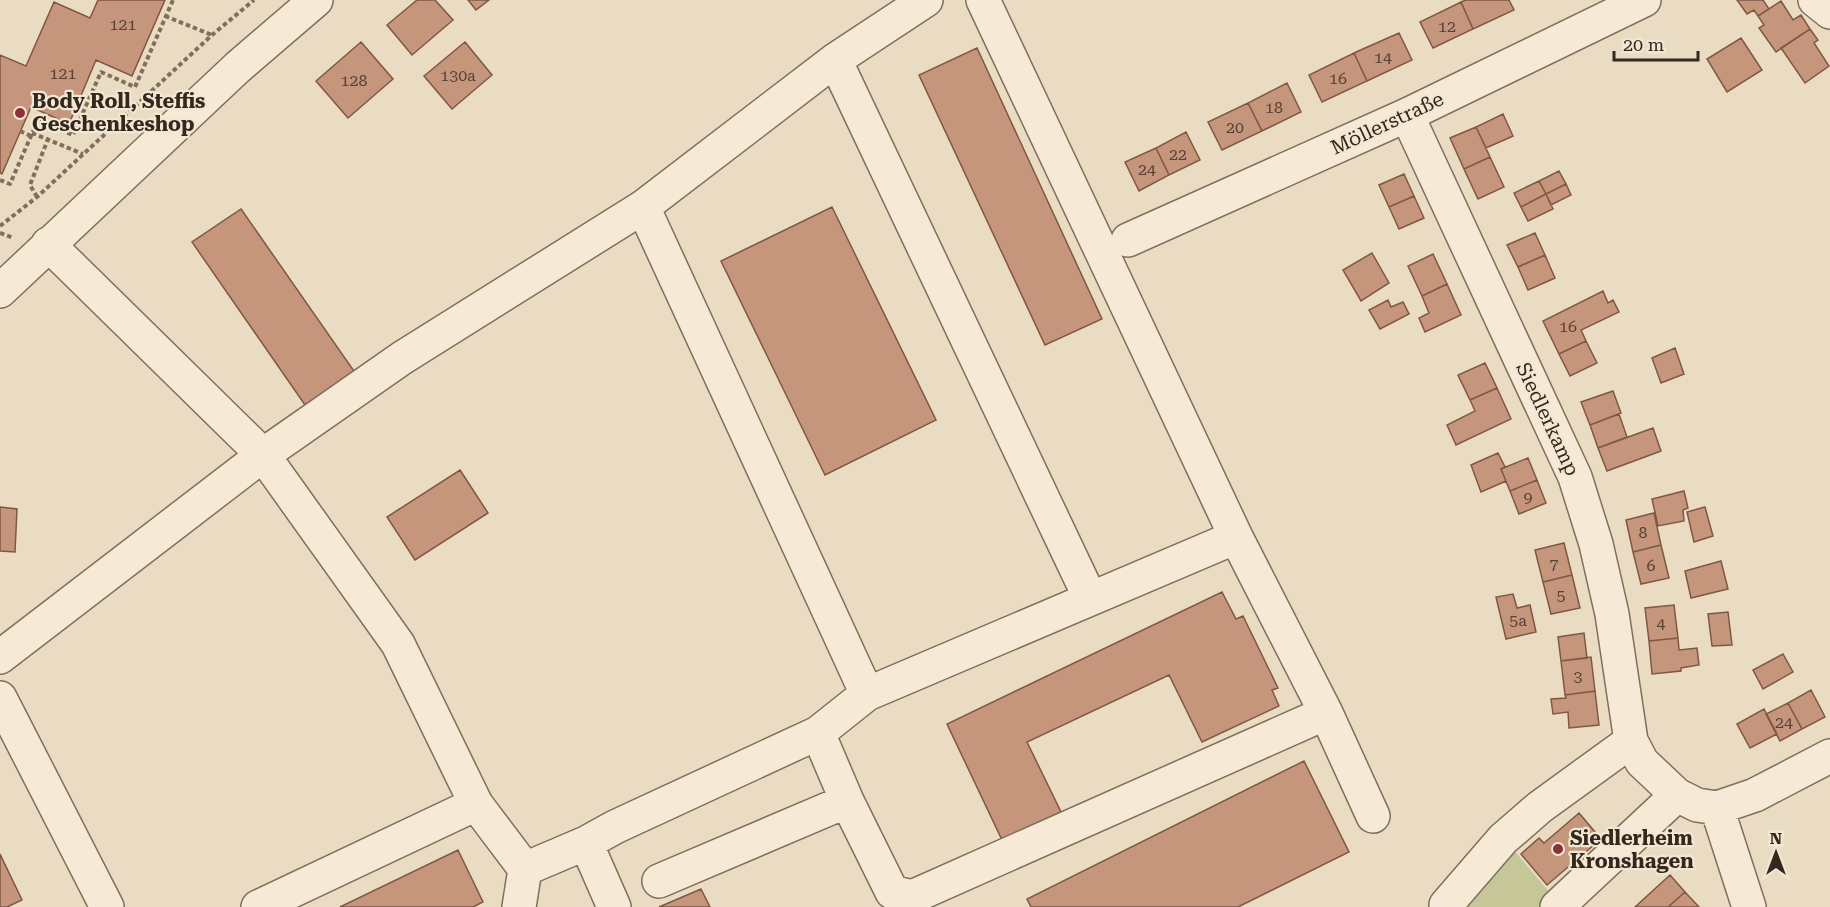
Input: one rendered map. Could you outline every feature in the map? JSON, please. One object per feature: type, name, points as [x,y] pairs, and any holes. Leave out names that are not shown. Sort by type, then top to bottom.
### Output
[{"type":"street","points":[[0,291],[238,67],[316,0]]},
{"type":"street","points":[[0,657],[263,455],[402,358],[643,207],[835,60],[926,0]]},
{"type":"street","points":[[983,0],[1236,537],[1326,713],[1374,816]]},
{"type":"street","name":"Möllerstraße","points":[[1128,240],[1407,115],[1644,0]]},
{"type":"street","points":[[1815,0],[1830,12]]},
{"type":"street","points":[[835,60],[1090,598]]},
{"type":"street","name":"Siedlerkamp","points":[[1407,115],[1575,477],[1596,544],[1612,614],[1631,741]]},
{"type":"street","points":[[643,207],[867,694]]},
{"type":"street","points":[[48,244],[263,455],[398,644],[476,804],[525,869],[519,907]]},
{"type":"street","points":[[525,869],[586,843],[615,827],[818,733],[867,694],[1236,537]]},
{"type":"street","points":[[0,698],[107,907]]},
{"type":"street","points":[[818,733],[847,801],[892,892],[912,897],[1326,713]]},
{"type":"street","points":[[1446,905],[1503,839],[1540,807],[1631,741],[1642,762],[1677,795],[1697,805],[1717,808],[1755,795],[1830,756]]},
{"type":"street","points":[[1557,907],[1677,795]]},
{"type":"street","points":[[659,881],[847,801]]},
{"type":"street","points":[[258,907],[476,804]]},
{"type":"street","points":[[1717,808],[1749,907]]},
{"type":"street","points":[[586,843],[614,907]]},
{"type":"path","points":[[0,180],[10,184],[38,120],[73,135],[101,72],[135,87],[172,0]]},
{"type":"path","points":[[0,226],[37,197],[212,35],[254,0]]},
{"type":"path","points":[[165,16],[212,35]]},
{"type":"path","points":[[20,131],[48,139],[83,154]]},
{"type":"path","points":[[37,197],[30,185],[48,139]]},
{"type":"green space","points":[[1512,848],[1555,899],[1547,907],[1455,907]]},
{"type":"building","points":[[98,0],[165,0],[132,76],[96,60],[69,124],[31,107],[2,174],[0,173],[0,55],[26,66],[54,2],[90,18]]},
{"type":"building","points":[[417,0],[435,0],[453,20],[412,55],[387,25]]},
{"type":"building","points":[[468,0],[489,0],[476,10]]},
{"type":"building","points":[[1509,0],[1514,10],[1473,29],[1461,2]]},
{"type":"building","points":[[1737,0],[1763,0],[1769,9],[1758,16],[1754,10],[1747,14]]},
{"type":"building","points":[[1781,1],[1793,20],[1801,15],[1810,29],[1776,52],[1759,28],[1764,25],[1758,16]]},
{"type":"building","points":[[1461,2],[1473,29],[1433,48],[1420,22]]},
{"type":"building","points":[[1810,29],[1818,40],[1814,43],[1829,66],[1805,83],[1781,48]]},
{"type":"building","points":[[1399,33],[1412,60],[1367,81],[1354,53]]},
{"type":"building","points":[[1741,38],[1762,70],[1727,92],[1707,59]]},
{"type":"building","points":[[361,42],[393,79],[348,118],[316,81]]},
{"type":"building","points":[[465,42],[492,75],[452,109],[424,76]]},
{"type":"building","points":[[977,48],[1102,319],[1045,345],[919,75]]},
{"type":"building","points":[[1354,53],[1367,81],[1322,102],[1309,75]]},
{"type":"building","points":[[1287,83],[1301,112],[1262,131],[1248,103]]},
{"type":"building","points":[[1248,103],[1262,131],[1222,150],[1208,122]]},
{"type":"building","points":[[1503,114],[1513,136],[1486,148],[1476,127]]},
{"type":"building","points":[[1476,127],[1490,157],[1464,169],[1450,138]]},
{"type":"building","points":[[1186,132],[1200,160],[1169,175],[1156,148]]},
{"type":"building","points":[[1156,148],[1169,175],[1139,191],[1125,162]]},
{"type":"building","points":[[1490,157],[1504,187],[1478,199],[1464,169]]},
{"type":"building","points":[[1559,171],[1566,184],[1546,194],[1539,181]]},
{"type":"building","points":[[1404,174],[1414,196],[1389,207],[1379,185]]},
{"type":"building","points":[[1539,181],[1546,194],[1521,207],[1514,193]]},
{"type":"building","points":[[1566,184],[1571,195],[1551,205],[1546,194]]},
{"type":"building","points":[[1546,194],[1553,209],[1528,221],[1521,207]]},
{"type":"building","points":[[1414,196],[1424,218],[1399,229],[1389,207]]},
{"type":"building","points":[[832,207],[936,420],[825,475],[721,261]]},
{"type":"building","points":[[241,209],[356,374],[305,405],[192,242]]},
{"type":"building","points":[[1535,233],[1545,255],[1518,267],[1507,245]]},
{"type":"building","points":[[1372,253],[1389,283],[1361,301],[1343,270]]},
{"type":"building","points":[[1433,254],[1447,284],[1422,296],[1408,266]]},
{"type":"building","points":[[1545,255],[1555,278],[1528,290],[1518,267]]},
{"type":"building","points":[[1447,284],[1461,315],[1425,332],[1419,318],[1429,313],[1422,296]]},
{"type":"building","points":[[1603,291],[1608,303],[1613,300],[1619,312],[1581,330],[1586,341],[1559,354],[1543,321]]},
{"type":"building","points":[[1388,300],[1391,307],[1403,302],[1409,314],[1380,329],[1369,310]]},
{"type":"building","points":[[1586,341],[1597,363],[1570,376],[1559,354]]},
{"type":"building","points":[[1675,348],[1684,374],[1661,383],[1652,358]]},
{"type":"building","points":[[1485,363],[1497,388],[1470,400],[1458,375]]},
{"type":"building","points":[[1497,388],[1511,419],[1456,445],[1447,425],[1475,411],[1470,400]]},
{"type":"building","points":[[1613,391],[1621,413],[1590,425],[1581,402]]},
{"type":"building","points":[[1619,414],[1627,437],[1598,448],[1590,425]]},
{"type":"building","points":[[1653,428],[1661,451],[1607,471],[1598,448]]},
{"type":"building","points":[[1498,453],[1505,467],[1501,469],[1506,481],[1481,492],[1471,465]]},
{"type":"building","points":[[1528,458],[1537,480],[1510,491],[1501,469]]},
{"type":"building","points":[[460,470],[488,513],[415,560],[387,517]]},
{"type":"building","points":[[1537,480],[1546,503],[1519,514],[1510,491]]},
{"type":"building","points":[[1684,491],[1688,508],[1683,510],[1684,521],[1658,526],[1652,499]]},
{"type":"building","points":[[0,507],[17,509],[15,552],[0,551]]},
{"type":"building","points":[[1705,507],[1713,536],[1694,542],[1687,512]]},
{"type":"building","points":[[1654,513],[1661,545],[1633,552],[1626,520]]},
{"type":"building","points":[[1564,543],[1572,575],[1543,582],[1535,550]]},
{"type":"building","points":[[1661,545],[1669,578],[1641,584],[1633,552]]},
{"type":"building","points":[[1721,561],[1728,589],[1691,598],[1685,571]]},
{"type":"building","points":[[1572,575],[1580,608],[1551,614],[1543,582]]},
{"type":"building","points":[[1222,592],[1236,619],[1243,616],[1278,688],[1272,690],[1279,706],[1202,742],[1169,675],[1027,742],[1061,812],[1002,840],[947,724]]},
{"type":"building","points":[[1513,594],[1517,608],[1530,605],[1536,632],[1506,639],[1496,597]]},
{"type":"building","points":[[1674,605],[1678,638],[1649,641],[1645,608]]},
{"type":"building","points":[[1728,612],[1732,645],[1712,646],[1708,614]]},
{"type":"building","points":[[1584,633],[1587,658],[1561,661],[1558,637]]},
{"type":"building","points":[[1678,638],[1679,650],[1697,648],[1699,665],[1681,668],[1681,671],[1652,674],[1649,641]]},
{"type":"building","points":[[1783,654],[1793,672],[1763,689],[1753,670]]},
{"type":"building","points":[[1591,657],[1595,691],[1565,695],[1561,661]]},
{"type":"building","points":[[1811,690],[1825,717],[1802,729],[1788,703]]},
{"type":"building","points":[[1595,691],[1599,725],[1569,728],[1568,712],[1553,714],[1551,699]]},
{"type":"building","points":[[1788,703],[1802,729],[1780,741],[1766,714]]},
{"type":"building","points":[[1764,709],[1777,734],[1750,748],[1737,724]]},
{"type":"building","points":[[1304,761],[1349,852],[1238,907],[1031,907],[1027,899]]},
{"type":"building","name":"Siedlerheim Kronshagen","points":[[1579,813],[1601,839],[1547,885],[1521,854],[1539,838],[1544,843]]},
{"type":"building","points":[[458,850],[483,902],[473,907],[340,907]]},
{"type":"building","points":[[0,854],[22,900],[7,907],[0,907]]},
{"type":"building","points":[[1670,875],[1685,892],[1668,907],[1635,907]]},
{"type":"building","points":[[701,889],[710,907],[659,907]]},
{"type":"building","points":[[1685,892],[1699,907],[1668,907]]},
{"type":"place","name":"Body Roll, Steffis Geschenkeshop","points":[[20,113]]},
{"type":"place","name":"Siedlerheim Kronshagen","points":[[1558,849]]}]
